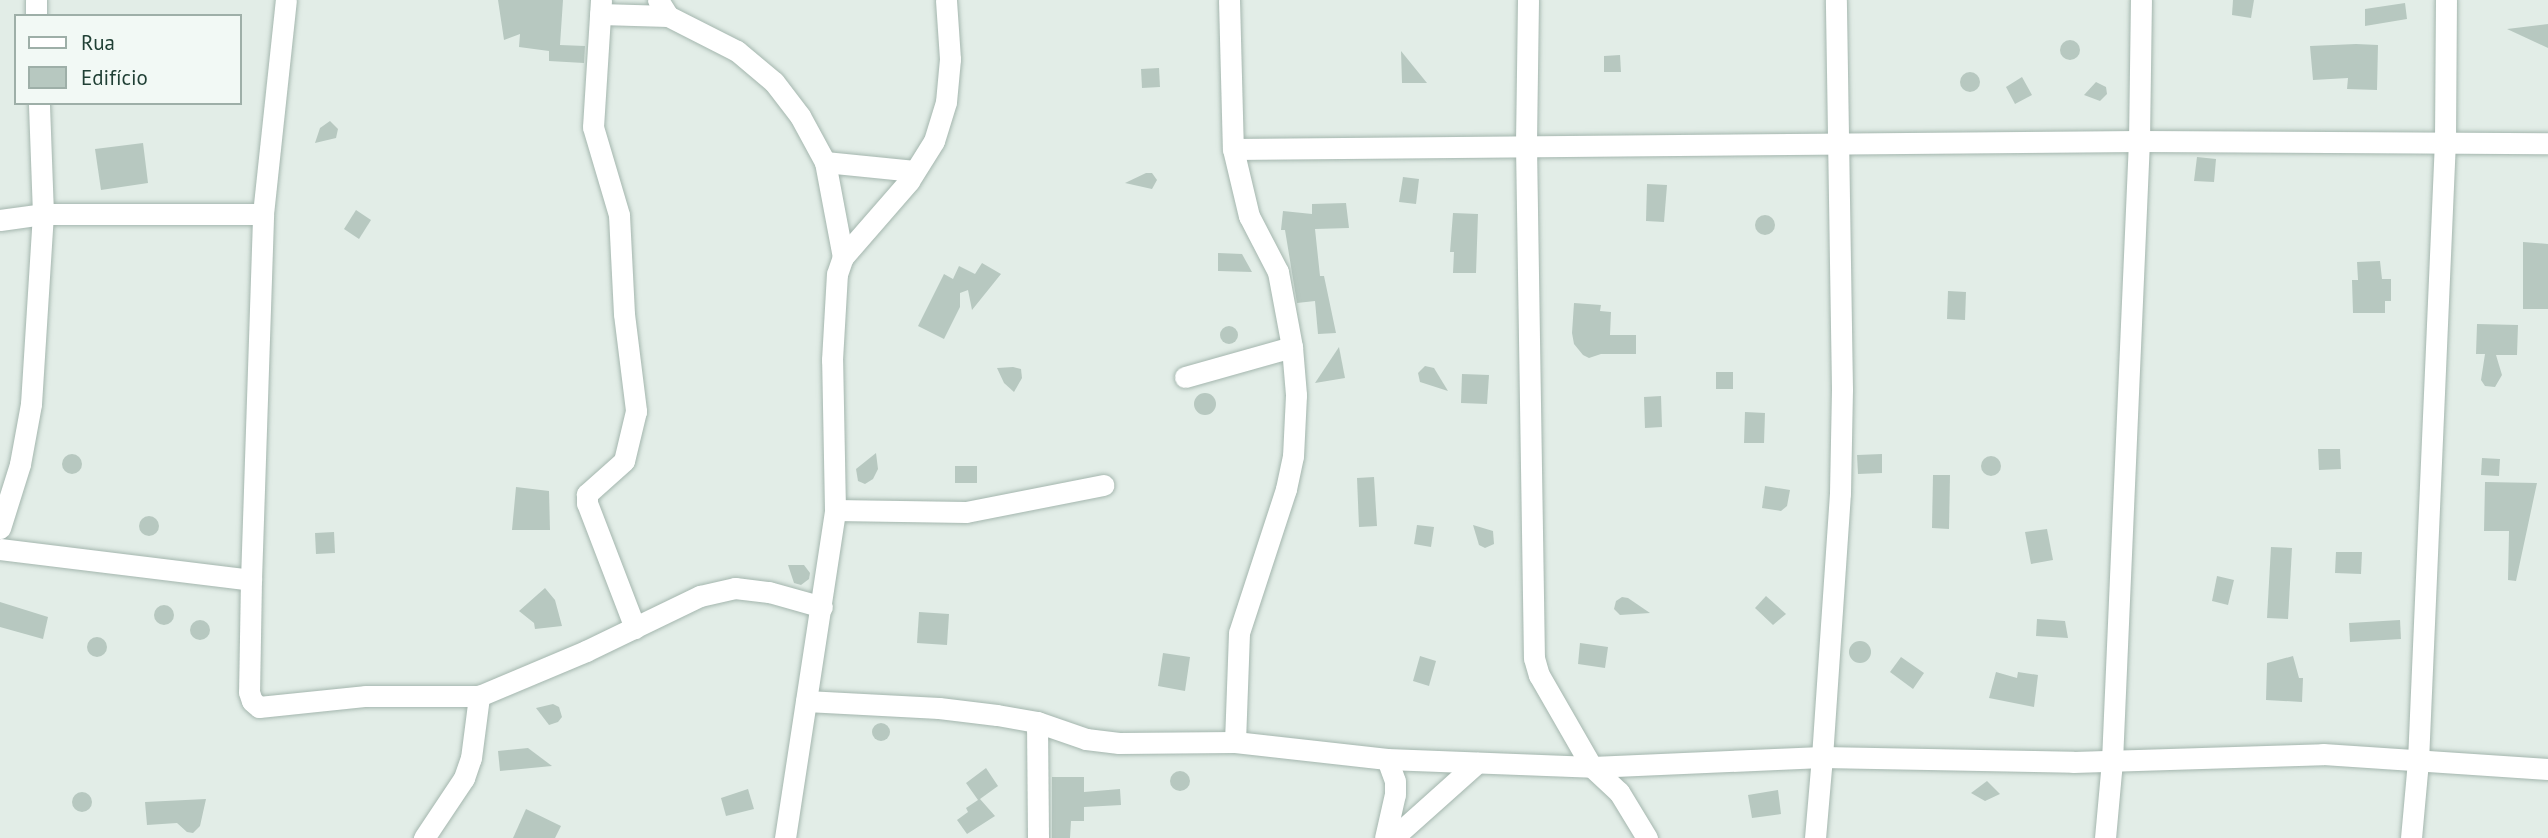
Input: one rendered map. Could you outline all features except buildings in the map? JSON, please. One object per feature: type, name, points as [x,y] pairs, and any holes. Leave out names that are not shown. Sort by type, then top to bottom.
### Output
[{"type":"street","points":[[286,0],[263,214],[251,580],[249,692],[252,701],[259,707],[366,696],[479,696],[497,691],[700,596],[735,588],[769,592],[822,607]]},
{"type":"street","points":[[785,838],[835,510],[832,317],[837,274],[843,257],[915,171],[934,141],[946,102],[950,59],[946,0]]},
{"type":"street","points":[[1229,0],[1233,149],[1249,216],[1278,272],[1292,347],[1296,395],[1293,456],[1286,489],[1239,633],[1235,742]]},
{"type":"street","points":[[1528,0],[1526,145],[1534,658],[1539,675],[1592,767],[1619,792],[1647,838]]},
{"type":"street","points":[[1815,838],[1840,493],[1842,390],[1836,145],[1836,0]]},
{"type":"street","points":[[2105,838],[2112,761],[2139,141],[2141,0]]},
{"type":"street","points":[[2411,838],[2417,761],[2445,140],[2445,0]]},
{"type":"street","points":[[635,628],[587,503],[587,494],[624,461],[636,411],[624,314],[619,215],[593,127],[601,7],[663,8],[737,51],[774,82],[800,116],[825,162],[843,257]]},
{"type":"street","points":[[0,528],[20,464],[31,404],[43,214],[39,105]]},
{"type":"street","points":[[1233,149],[2139,141],[2445,140],[2548,143]]},
{"type":"street","points":[[825,162],[915,171]]},
{"type":"street","points":[[0,220],[43,214],[263,214]]},
{"type":"street","points":[[1185,377],[1292,347]]},
{"type":"street","points":[[835,510],[966,512],[1103,485]]},
{"type":"street","points":[[0,549],[251,580]]},
{"type":"street","points":[[424,838],[464,778],[471,758],[479,696]]},
{"type":"street","points":[[806,701],[939,708],[1037,722],[1086,739],[1119,743],[1235,742],[1387,759],[1477,763],[1592,767],[1822,757],[2112,761],[2323,754],[2548,769]]},
{"type":"street","points":[[1037,722],[1038,838]]},
{"type":"street","points":[[1385,838],[1395,794],[1395,781],[1387,759]]},
{"type":"street","points":[[1393,838],[1477,763]]}]
